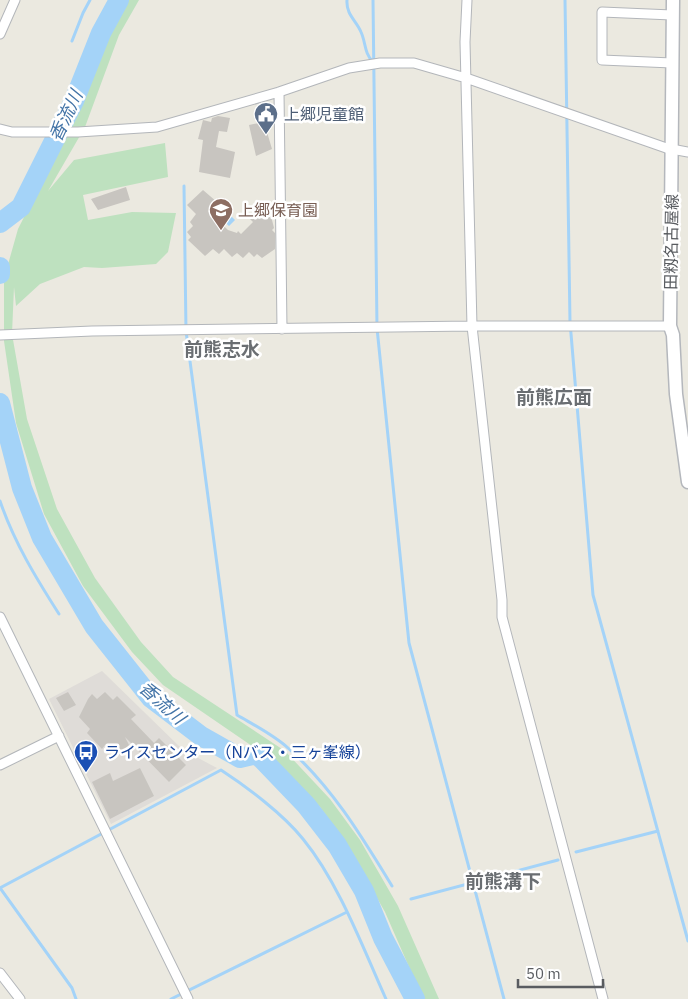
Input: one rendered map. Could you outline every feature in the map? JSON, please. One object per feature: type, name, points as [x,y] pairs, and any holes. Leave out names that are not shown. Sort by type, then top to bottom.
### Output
[{"type":"main road","name":"田籾名古屋線","points":[[673,0],[670,326],[673,335],[676,394],[685,442],[688,482]]},
{"type":"street","points":[[0,33],[15,0]]},
{"type":"street","points":[[467,0],[466,78],[472,326],[502,600],[502,617],[603,999]]},
{"type":"street","points":[[672,15],[602,12],[602,60],[672,63]]},
{"type":"street","points":[[0,129],[12,132],[78,132],[157,127],[279,92],[349,68],[380,63],[414,64],[466,78],[672,150],[688,152]]},
{"type":"street","points":[[279,92],[282,329]]},
{"type":"street","points":[[0,335],[472,326],[670,326]]},
{"type":"street","points":[[0,617],[188,999]]},
{"type":"street","points":[[0,766],[59,736]]},
{"type":"street","points":[[0,973],[20,999]]},
{"type":"shaded area","points":[[102,671],[183,750],[217,768],[111,824],[49,699]]},
{"type":"green space","points":[[126,0],[139,0],[119,35],[85,127],[48,191],[74,160],[165,143],[168,177],[83,195],[88,220],[132,212],[176,213],[168,252],[156,264],[102,268],[84,267],[40,284],[16,306],[14,287],[12,334],[27,419],[57,509],[95,578],[141,642],[173,677],[285,751],[330,799],[360,840],[398,906],[439,999],[423,999],[385,912],[348,847],[320,807],[274,761],[163,685],[132,652],[83,586],[44,514],[16,423],[4,341],[4,280],[18,229],[71,124],[109,30]]},
{"type":"water","points":[[219,210],[224,214],[227,212],[235,220],[229,226],[215,213]]},
{"type":"building","points":[[218,116],[230,118],[227,132],[219,131],[216,147],[235,152],[230,178],[199,172],[203,140],[198,139],[203,120],[211,122],[212,118]]},
{"type":"building","points":[[264,122],[272,149],[256,156],[249,125]]},
{"type":"building","points":[[126,187],[130,200],[98,210],[91,199]]},
{"type":"building","points":[[203,190],[217,202],[208,211],[228,230],[237,233],[238,231],[241,234],[253,222],[249,218],[264,202],[274,212],[272,220],[274,228],[272,230],[275,233],[275,249],[262,258],[257,254],[254,257],[249,252],[243,258],[237,253],[232,257],[224,249],[219,254],[213,249],[205,256],[188,240],[191,237],[187,232],[193,226],[190,222],[196,214],[187,205]]},
{"type":"building","points":[[68,692],[76,705],[64,711],[56,698]]},
{"type":"building","points":[[105,692],[113,700],[117,696],[136,715],[131,719],[154,743],[159,738],[186,765],[169,782],[125,737],[129,745],[117,757],[105,745],[102,749],[87,733],[90,729],[79,717],[92,694],[97,699]]},
{"type":"building","points":[[140,768],[154,796],[110,819],[92,782],[110,773],[113,781]]},
{"type":"waterway","points":[[72,41],[90,0]]},
{"type":"waterway","name":"香流川","points":[[0,223],[21,207],[74,101],[101,33],[119,0]]},
{"type":"waterway","points":[[347,0],[348,10],[363,36],[370,59],[373,62]]},
{"type":"waterway","points":[[373,0],[377,328],[409,643],[504,999]]},
{"type":"waterway","points":[[565,0],[570,322],[593,595],[688,941]]},
{"type":"waterway","points":[[184,186],[186,331],[237,715],[264,730],[282,743],[319,779],[358,831],[392,886]]},
{"type":"waterway","name":"香流川","points":[[0,267],[0,274]]},
{"type":"waterway","name":"香流川","points":[[0,403],[22,488],[42,538],[94,626],[151,698],[201,736],[240,758],[257,754],[306,805],[337,845],[364,891],[383,938],[415,999]]},
{"type":"waterway","points":[[0,501],[19,545],[59,614]]},
{"type":"waterway","points":[[0,888],[221,770],[275,811],[295,830],[316,856],[349,916],[386,999]]},
{"type":"waterway","points":[[576,852],[658,831]]},
{"type":"waterway","points":[[411,899],[558,860]]},
{"type":"waterway","points":[[0,888],[72,988],[76,999]]},
{"type":"waterway","points":[[171,999],[347,912]]},
{"type":"place","name":"上郷児童館","points":[[266,135]]},
{"type":"place","name":"上郷保育園","points":[[221,231]]},
{"type":"place","name":"ライスセンター（Nバス・三ヶ峯線）","points":[[86,773]]},
{"type":"district","name":"前熊志水","points":[[222,349]]},
{"type":"district","name":"前熊広面","points":[[554,397]]},
{"type":"district","name":"前熊溝下","points":[[503,881]]}]
